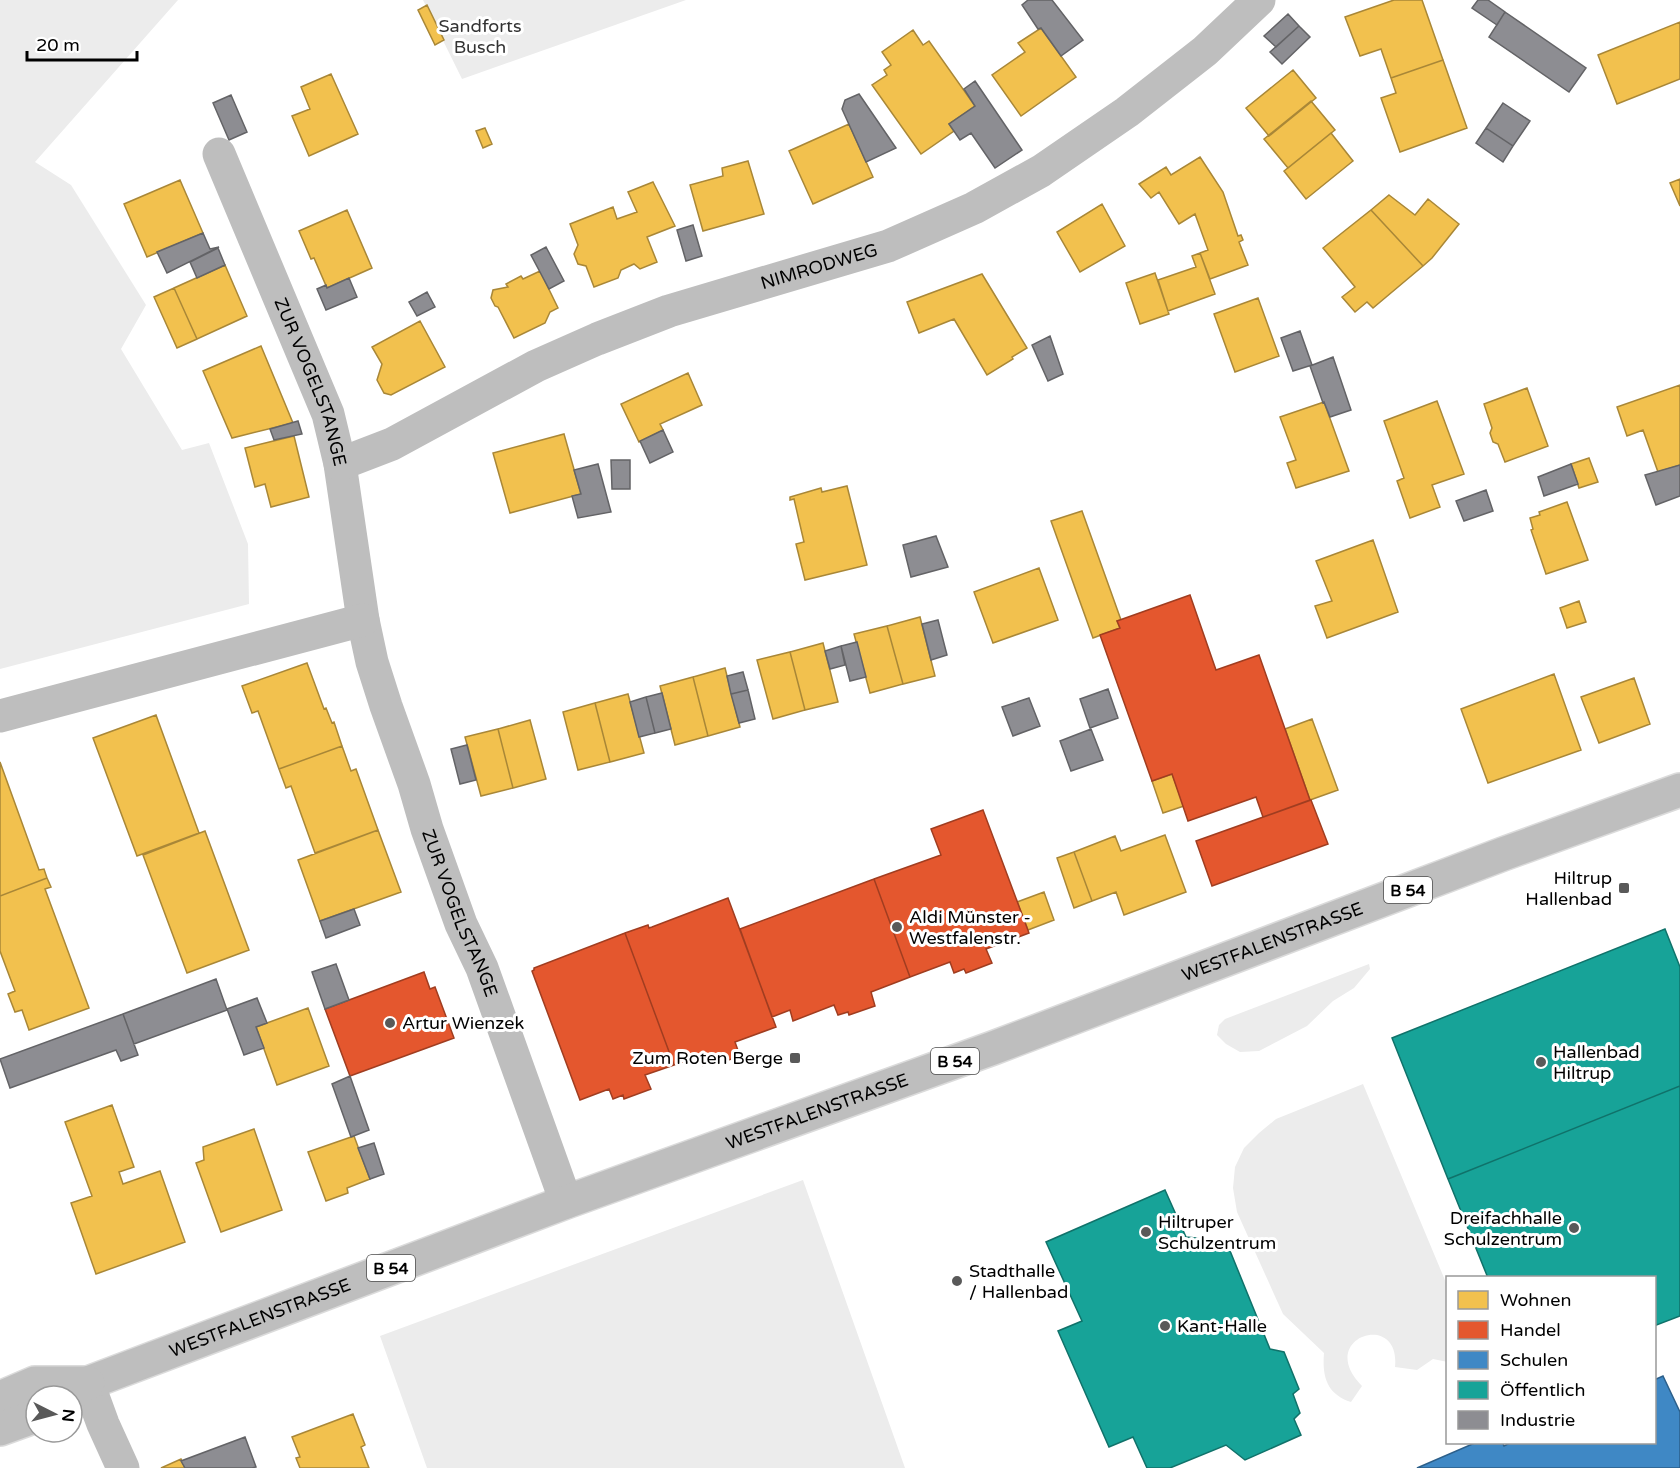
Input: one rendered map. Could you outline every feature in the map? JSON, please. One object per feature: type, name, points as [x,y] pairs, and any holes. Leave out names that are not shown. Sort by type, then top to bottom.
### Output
[{"type":"street","name":"NIMRODWEG","points":[[340,464],[392,444],[536,366],[597,339],[669,311],[888,246],[974,208],[1041,171],[1126,112],[1205,51],[1259,0]]},
{"type":"street","name":"ZUR VOGELSTANGE","points":[[219,154],[328,414],[340,464],[363,620],[375,673],[461,924],[482,968],[566,1202]]},
{"type":"street","points":[[0,716],[363,620]]},
{"type":"street","name":"WESTFALENSTRASSE","points":[[84,1387],[566,1202],[993,1048],[1173,978],[1680,790]]},
{"type":"street","name":"WESTFALENSTRASSE","points":[[0,1398],[24,1388]]},
{"type":"street","points":[[84,1397],[103,1424],[123,1468]]},
{"type":"street","points":[[0,1429],[24,1420]]},
{"type":"green space","points":[[0,0],[178,0],[35,162],[71,185],[146,305],[121,349],[182,450],[209,443],[248,544],[249,604],[0,669]]},
{"type":"green space","name":"Sandforts Busch","points":[[423,0],[686,0],[462,79]]},
{"type":"green space","points":[[1369,964],[1370,969],[1354,988],[1333,1001],[1307,1026],[1259,1051],[1240,1052],[1226,1044],[1217,1035],[1219,1025],[1225,1019]]},
{"type":"green space","points":[[1363,1084],[1446,1283],[1446,1362],[1433,1359],[1417,1370],[1395,1367],[1393,1349],[1386,1339],[1375,1335],[1363,1337],[1353,1344],[1348,1355],[1350,1369],[1362,1386],[1351,1402],[1343,1399],[1331,1389],[1325,1377],[1324,1353],[1283,1314],[1237,1212],[1233,1188],[1235,1167],[1244,1148],[1276,1119]]},
{"type":"green space","points":[[803,1180],[905,1468],[427,1468],[380,1336]]},
{"type":"building: Wohnen","points":[[1394,0],[1422,0],[1443,60],[1391,78],[1381,49],[1360,56],[1345,17]]},
{"type":"building: Wohnen","points":[[427,5],[444,40],[435,45],[418,10]]},
{"type":"building: Wohnen","points":[[1680,22],[1680,79],[1617,104],[1598,55]]},
{"type":"building: Wohnen","points":[[1041,28],[1076,77],[1021,116],[992,75],[1025,52],[1018,43]]},
{"type":"building: Wohnen","points":[[913,30],[923,45],[929,41],[975,106],[949,124],[954,131],[921,154],[872,85],[887,75],[884,70],[891,65],[882,52]]},
{"type":"building: Wohnen","points":[[1443,60],[1467,128],[1400,152],[1381,98],[1396,93],[1391,78]]},
{"type":"building: Wohnen","points":[[1293,70],[1316,98],[1269,136],[1246,108]]},
{"type":"building: Wohnen","points":[[331,74],[358,134],[309,156],[292,116],[310,109],[301,87]]},
{"type":"building: Wohnen","points":[[1311,101],[1335,130],[1288,168],[1264,139]]},
{"type":"building: Wohnen","points":[[849,124],[873,177],[813,204],[789,151]]},
{"type":"building: Wohnen","points":[[485,128],[492,144],[483,148],[476,131]]},
{"type":"building: Wohnen","points":[[1331,133],[1353,161],[1306,199],[1284,171]]},
{"type":"building: Wohnen","points":[[1200,157],[1223,192],[1238,236],[1241,235],[1243,240],[1239,242],[1248,265],[1210,279],[1200,253],[1208,250],[1195,214],[1179,224],[1159,192],[1151,198],[1139,184],[1166,167],[1171,175]]},
{"type":"building: Wohnen","points":[[748,161],[764,214],[703,231],[690,185],[723,176],[722,168]]},
{"type":"building: Wohnen","points":[[1680,179],[1680,206],[1670,183]]},
{"type":"building: Wohnen","points":[[180,180],[203,233],[147,257],[124,204]]},
{"type":"building: Wohnen","points":[[653,182],[675,226],[647,237],[657,262],[640,269],[634,264],[621,270],[618,278],[594,287],[586,266],[578,264],[574,254],[578,245],[570,224],[613,207],[617,219],[637,212],[628,192]]},
{"type":"building: Wohnen","points":[[1389,195],[1415,215],[1428,199],[1459,224],[1423,266],[1371,210]]},
{"type":"building: Wohnen","points":[[1102,204],[1125,246],[1080,272],[1057,232]]},
{"type":"building: Wohnen","points":[[347,210],[372,268],[327,288],[299,231]]},
{"type":"building: Wohnen","points":[[1371,210],[1423,266],[1373,308],[1367,302],[1355,312],[1342,297],[1355,287],[1323,248]]},
{"type":"building: Wohnen","points":[[1200,253],[1215,294],[1168,311],[1158,280],[1196,267],[1192,256]]},
{"type":"building: Wohnen","points":[[225,265],[247,316],[197,339],[174,288]]},
{"type":"building: Wohnen","points":[[540,271],[558,308],[550,312],[545,323],[514,338],[491,298],[493,290],[508,287],[506,284],[521,276],[523,279]]},
{"type":"building: Wohnen","points":[[1155,273],[1169,314],[1140,324],[1126,283]]},
{"type":"building: Wohnen","points":[[982,274],[1027,348],[987,375],[954,319],[919,333],[907,302]]},
{"type":"building: Wohnen","points":[[174,288],[197,339],[177,348],[154,297]]},
{"type":"building: Wohnen","points":[[1258,298],[1279,356],[1235,372],[1214,314]]},
{"type":"building: Wohnen","points":[[420,321],[445,367],[391,395],[384,393],[377,380],[382,364],[372,347]]},
{"type":"building: Wohnen","points":[[261,346],[293,423],[232,438],[203,371]]},
{"type":"building: Wohnen","points":[[688,373],[702,405],[660,424],[663,430],[639,442],[621,404]]},
{"type":"building: Wohnen","points":[[1680,385],[1680,465],[1658,472],[1643,430],[1627,436],[1617,407]]},
{"type":"building: Wohnen","points":[[1527,388],[1548,446],[1505,462],[1498,444],[1493,442],[1490,433],[1492,428],[1484,404]]},
{"type":"building: Wohnen","points":[[1437,401],[1464,474],[1432,485],[1440,507],[1410,518],[1397,481],[1404,478],[1384,421]]},
{"type":"building: Wohnen","points":[[1324,402],[1349,471],[1296,488],[1287,463],[1296,460],[1280,417]]},
{"type":"building: Wohnen","points":[[564,434],[581,494],[510,513],[493,453]]},
{"type":"building: Wohnen","points":[[294,436],[309,497],[271,507],[265,484],[255,487],[245,448]]},
{"type":"building: Wohnen","points":[[1589,458],[1598,482],[1579,488],[1571,464]]},
{"type":"building: Wohnen","points":[[847,486],[867,565],[805,580],[796,544],[804,542],[794,499],[790,500],[790,497],[821,488],[822,492]]},
{"type":"building: Wohnen","points":[[1567,502],[1588,560],[1546,574],[1531,530],[1533,529],[1530,518],[1540,515],[1539,512]]},
{"type":"building: Wohnen","points":[[1082,511],[1121,620],[1117,621],[1120,628],[1093,638],[1051,521]]},
{"type":"building: Wohnen","points":[[1373,540],[1398,612],[1327,638],[1315,606],[1332,601],[1316,561]]},
{"type":"building: Wohnen","points":[[1039,568],[1058,620],[993,643],[974,592]]},
{"type":"building: Wohnen","points":[[1579,601],[1586,622],[1567,628],[1560,608]]},
{"type":"building: Wohnen","points":[[920,617],[935,676],[903,684],[887,626]]},
{"type":"building: Wohnen","points":[[887,626],[903,684],[870,693],[854,634]]},
{"type":"building: Wohnen","points":[[823,643],[838,702],[805,710],[790,652]]},
{"type":"building: Wohnen","points":[[790,652],[805,710],[773,719],[757,660]]},
{"type":"building: Wohnen","points":[[307,663],[324,709],[326,708],[332,723],[334,722],[342,746],[279,769],[258,711],[252,713],[242,686]]},
{"type":"building: Wohnen","points":[[725,668],[740,727],[708,736],[693,677]]},
{"type":"building: Wohnen","points":[[1554,674],[1581,750],[1488,783],[1461,709]]},
{"type":"building: Wohnen","points":[[693,677],[708,736],[675,745],[660,686]]},
{"type":"building: Wohnen","points":[[1634,678],[1650,724],[1599,743],[1581,697]]},
{"type":"building: Wohnen","points":[[628,694],[644,753],[610,762],[595,703]]},
{"type":"building: Wohnen","points":[[595,703],[610,762],[578,770],[563,712]]},
{"type":"building: Wohnen","points":[[156,715],[199,833],[137,856],[93,738]]},
{"type":"building: Wohnen","points":[[1312,719],[1338,790],[1310,800],[1285,729]]},
{"type":"building: Wohnen","points":[[530,720],[546,779],[513,788],[498,729]]},
{"type":"building: Wohnen","points":[[498,729],[513,788],[481,796],[465,737]]},
{"type":"building: Wohnen","points":[[342,746],[351,771],[356,769],[378,830],[315,853],[291,786],[286,788],[279,769]]},
{"type":"building: Wohnen","points":[[0,762],[39,870],[44,869],[47,878],[0,896]]},
{"type":"building: Wohnen","points":[[1172,774],[1184,806],[1163,813],[1152,781]]},
{"type":"building: Wohnen","points":[[378,830],[401,892],[320,921],[298,860]]},
{"type":"building: Wohnen","points":[[205,831],[249,950],[187,973],[143,855]]},
{"type":"building: Wohnen","points":[[1165,835],[1186,892],[1124,915],[1116,892],[1092,901],[1074,852],[1115,836],[1121,851]]},
{"type":"building: Wohnen","points":[[1074,852],[1092,901],[1074,908],[1057,858]]},
{"type":"building: Wohnen","points":[[47,878],[51,887],[45,889],[89,1008],[29,1030],[22,1010],[15,1012],[8,994],[15,991],[0,951],[0,896]]},
{"type":"building: Wohnen","points":[[1044,892],[1054,920],[1028,930],[1017,902]]},
{"type":"building: Wohnen","points":[[308,1008],[329,1066],[277,1085],[256,1027]]},
{"type":"building: Wohnen","points":[[112,1105],[134,1167],[119,1172],[123,1184],[160,1171],[185,1242],[96,1274],[71,1203],[92,1196],[65,1122]]},
{"type":"building: Wohnen","points":[[254,1129],[282,1210],[221,1232],[196,1163],[204,1160],[203,1147]]},
{"type":"building: Wohnen","points":[[354,1136],[370,1179],[347,1188],[348,1193],[326,1201],[308,1152]]},
{"type":"building: Wohnen","points":[[353,1414],[365,1445],[361,1447],[369,1468],[300,1468],[296,1458],[300,1457],[292,1437]]},
{"type":"building: Wohnen","points":[[181,1459],[185,1468],[161,1468]]},
{"type":"building: Handel","points":[[1190,595],[1216,670],[1259,655],[1310,800],[1263,817],[1256,797],[1188,821],[1172,774],[1152,781],[1100,635],[1120,628],[1117,621]]},
{"type":"building: Handel","points":[[1311,800],[1328,844],[1212,886],[1196,841]]},
{"type":"building: Handel","points":[[983,810],[1029,933],[986,949],[992,963],[966,973],[964,969],[954,973],[950,962],[910,977],[874,879],[941,855],[931,829]]},
{"type":"building: Handel","points":[[874,879],[910,977],[871,992],[875,1006],[849,1015],[848,1012],[838,1015],[834,1005],[793,1021],[790,1010],[772,1017],[740,929]]},
{"type":"building: Handel","points":[[728,898],[776,1027],[735,1042],[740,1056],[714,1065],[713,1062],[703,1066],[699,1056],[674,1065],[625,933],[648,925],[649,928],[652,927]]},
{"type":"building: Handel","points":[[625,933],[674,1065],[645,1075],[651,1089],[624,1099],[623,1095],[613,1099],[609,1089],[580,1100],[532,971],[534,968]]},
{"type":"building: Handel","name":"Artur Wienzek","points":[[424,972],[430,989],[435,987],[454,1038],[350,1076],[325,1009]]},
{"type":"building: Schulen","points":[[1663,1376],[1680,1412],[1680,1468],[1417,1468],[1472,1444],[1503,1444],[1504,1446],[1508,1444],[1656,1444],[1656,1379]]},
{"type":"building: Öffentlich","name":"Hallenbad Hiltrup","points":[[1665,929],[1680,967],[1680,1086],[1448,1179],[1392,1038]]},
{"type":"building: Öffentlich","name":"Dreifachhalle Schulzentrum","points":[[1680,1086],[1680,1316],[1656,1325],[1656,1276],[1487,1276],[1448,1179]]},
{"type":"building: Öffentlich","name":"Kant-Halle","points":[[1165,1190],[1186,1237],[1226,1241],[1270,1349],[1284,1352],[1299,1389],[1293,1394],[1300,1413],[1294,1419],[1301,1435],[1245,1460],[1226,1445],[1170,1468],[1147,1468],[1133,1437],[1109,1447],[1058,1331],[1082,1321],[1046,1242]]},
{"type":"building: Industrie","points":[[1028,0],[1052,0],[1083,40],[1061,56],[1041,28],[1038,29],[1022,5]]},
{"type":"building: Industrie","points":[[1478,0],[1488,0],[1505,12],[1497,25],[1472,8]]},
{"type":"building: Industrie","points":[[1505,12],[1586,68],[1569,92],[1489,37]]},
{"type":"building: Industrie","points":[[1288,14],[1299,26],[1276,47],[1264,36]]},
{"type":"building: Industrie","points":[[1299,26],[1310,37],[1282,64],[1270,52]]},
{"type":"building: Industrie","points":[[975,81],[1022,150],[995,168],[971,133],[960,140],[949,124],[975,106],[964,89]]},
{"type":"building: Industrie","points":[[859,94],[896,148],[866,162],[842,109],[845,100]]},
{"type":"building: Industrie","points":[[231,95],[247,132],[229,140],[213,103]]},
{"type":"building: Industrie","points":[[1503,103],[1530,121],[1513,146],[1486,128]]},
{"type":"building: Industrie","points":[[1486,128],[1513,146],[1503,162],[1476,143]]},
{"type":"building: Industrie","points":[[693,225],[702,256],[686,261],[677,230]]},
{"type":"building: Industrie","points":[[203,233],[210,249],[219,247],[167,273],[157,252]]},
{"type":"building: Industrie","points":[[546,247],[564,281],[549,289],[531,255]]},
{"type":"building: Industrie","points":[[218,248],[225,265],[197,278],[190,262]]},
{"type":"building: Industrie","points":[[349,278],[357,297],[326,310],[317,289],[326,285],[327,288]]},
{"type":"building: Industrie","points":[[427,292],[435,307],[417,316],[409,302]]},
{"type":"building: Industrie","points":[[1300,331],[1312,365],[1293,371],[1281,338]]},
{"type":"building: Industrie","points":[[1050,336],[1063,374],[1048,381],[1032,345]]},
{"type":"building: Industrie","points":[[1333,357],[1351,410],[1330,417],[1310,366]]},
{"type":"building: Industrie","points":[[298,421],[302,434],[274,440],[270,429]]},
{"type":"building: Industrie","points":[[663,430],[673,452],[650,463],[640,441]]},
{"type":"building: Industrie","points":[[611,460],[630,460],[630,489],[612,489]]},
{"type":"building: Industrie","points":[[598,464],[611,512],[578,518],[572,496],[581,494],[574,470]]},
{"type":"building: Industrie","points":[[1571,464],[1578,484],[1544,496],[1538,477]]},
{"type":"building: Industrie","points":[[1680,465],[1680,496],[1656,505],[1645,475]]},
{"type":"building: Industrie","points":[[1486,490],[1493,511],[1464,521],[1456,501]]},
{"type":"building: Industrie","points":[[936,536],[948,567],[911,577],[903,545]]},
{"type":"building: Industrie","points":[[938,620],[947,655],[931,660],[922,624]]},
{"type":"building: Industrie","points":[[857,642],[866,677],[850,681],[841,646]]},
{"type":"building: Industrie","points":[[841,646],[845,665],[830,669],[825,651]]},
{"type":"building: Industrie","points":[[743,672],[748,690],[731,694],[727,676]]},
{"type":"building: Industrie","points":[[1108,689],[1118,718],[1090,728],[1080,699]]},
{"type":"building: Industrie","points":[[748,690],[755,719],[739,723],[731,694]]},
{"type":"building: Industrie","points":[[662,693],[671,729],[655,733],[646,697]]},
{"type":"building: Industrie","points":[[646,697],[655,733],[639,737],[630,702]]},
{"type":"building: Industrie","points":[[1029,698],[1040,726],[1013,736],[1002,707]]},
{"type":"building: Industrie","points":[[1091,729],[1103,760],[1071,771],[1060,741]]},
{"type":"building: Industrie","points":[[467,745],[476,780],[460,784],[451,749]]},
{"type":"building: Industrie","points":[[354,909],[360,925],[326,938],[320,921]]},
{"type":"building: Industrie","points":[[336,964],[349,1000],[325,1009],[312,972]]},
{"type":"building: Industrie","points":[[216,979],[227,1010],[134,1044],[123,1014]]},
{"type":"building: Industrie","points":[[257,998],[267,1023],[256,1027],[264,1048],[244,1055],[227,1009]]},
{"type":"building: Industrie","points":[[123,1014],[138,1055],[121,1061],[116,1050],[10,1088],[0,1059]]},
{"type":"building: Industrie","points":[[350,1076],[369,1130],[351,1137],[332,1084]]},
{"type":"building: Industrie","points":[[374,1143],[384,1174],[370,1179],[358,1148]]},
{"type":"building: Industrie","points":[[245,1437],[256,1467],[185,1468],[181,1461]]},
{"type":"place","name":"Hiltrup Hallenbad","points":[[1624,888]]},
{"type":"place","name":"Aldi Münster - Westfalenstr.","points":[[897,927]]},
{"type":"place","name":"Artur Wienzek","points":[[390,1023]]},
{"type":"place","name":"Zum Roten Berge","points":[[795,1058]]},
{"type":"place","name":"Hallenbad Hiltrup","points":[[1541,1062]]},
{"type":"place","name":"Dreifachhalle Schulzentrum","points":[[1574,1228]]},
{"type":"place","name":"Hiltruper Schulzentrum","points":[[1146,1232]]},
{"type":"place","name":"Stadthalle / Hallenbad","points":[[957,1281]]},
{"type":"place","name":"Kant-Halle","points":[[1165,1326]]}]
